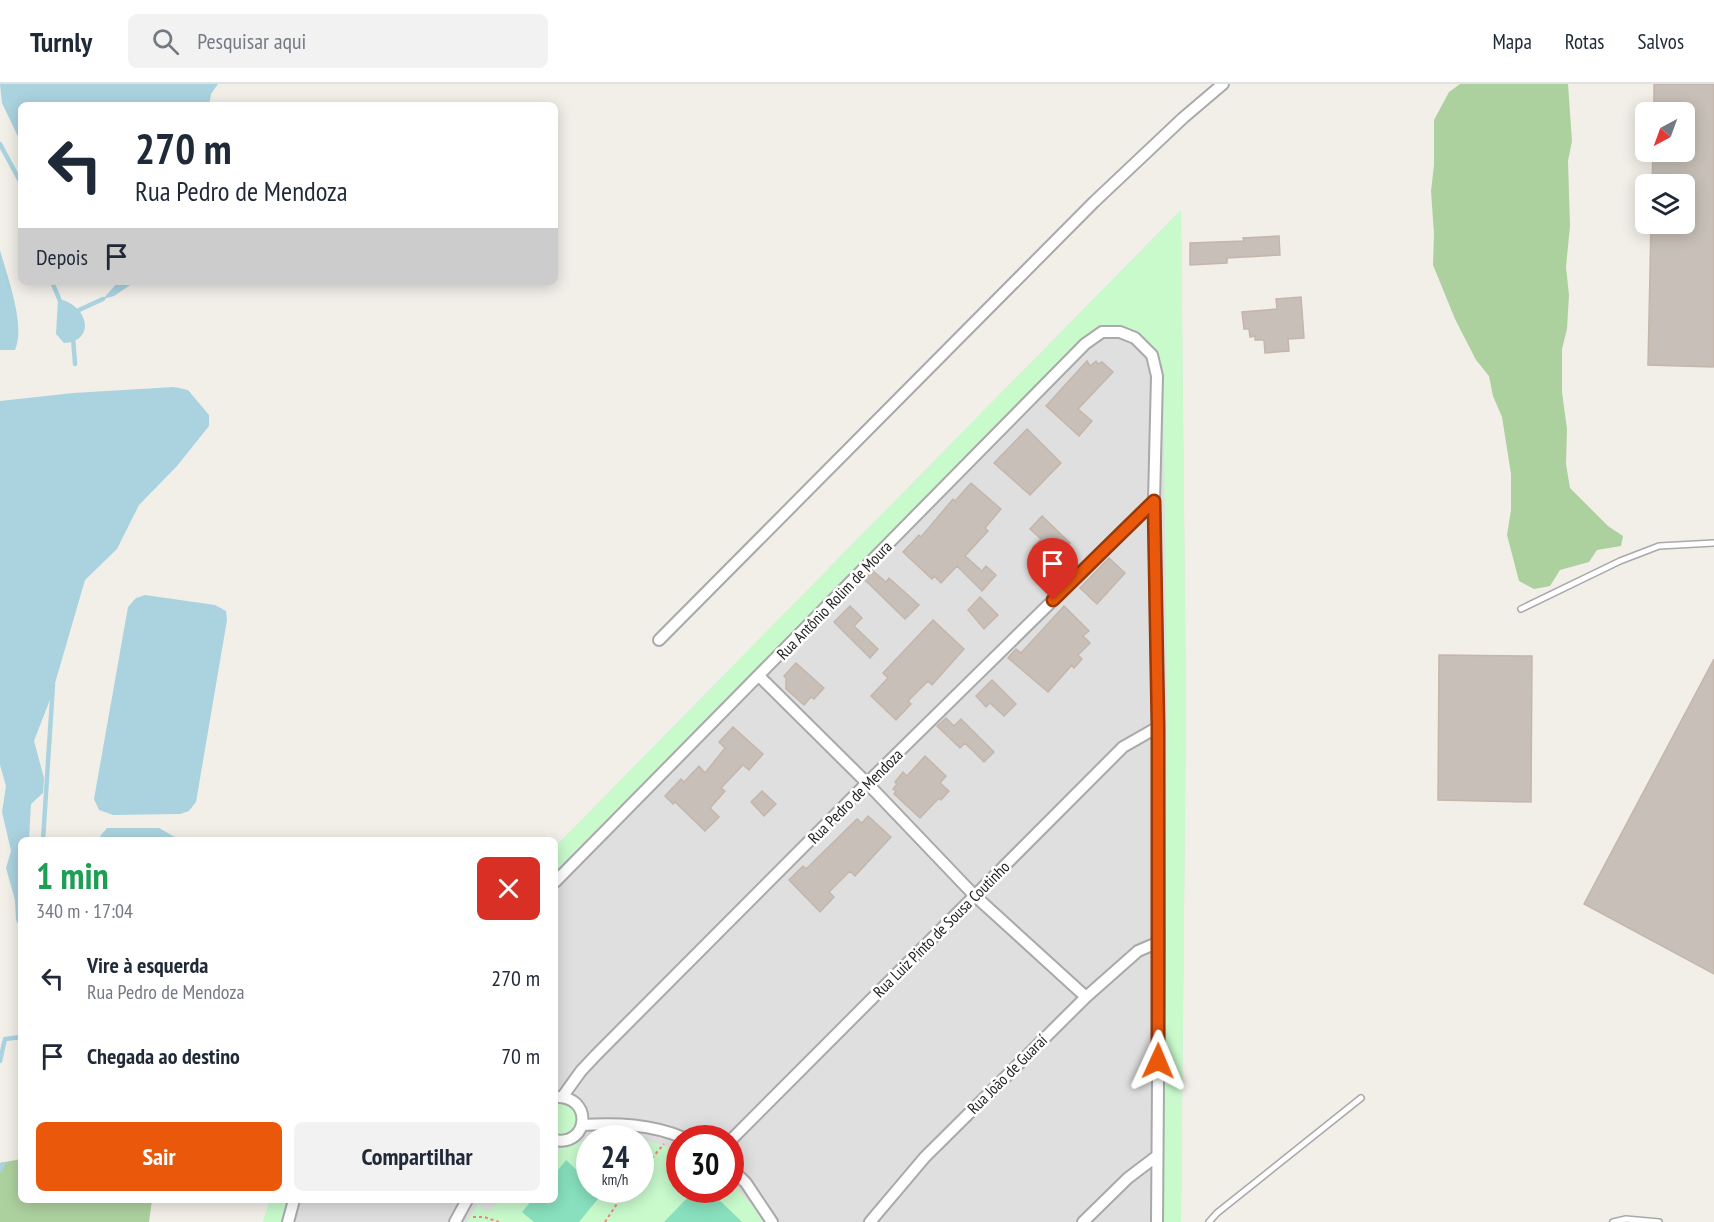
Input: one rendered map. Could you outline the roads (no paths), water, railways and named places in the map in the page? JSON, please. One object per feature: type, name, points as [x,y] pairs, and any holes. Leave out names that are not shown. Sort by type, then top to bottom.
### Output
[{"type":"street","points":[[659,640],[1094,202],[1183,118],[1223,84]]},
{"type":"street","name":"Rua Antônio Rolim de Moura","points":[[558,879],[1085,344],[1102,332],[1120,332],[1135,338],[1152,355],[1157,376],[1154,501]]},
{"type":"street","points":[[1154,501],[1159,942],[1157,1222]]},
{"type":"street","name":"Rua Pedro de Mendoza","points":[[559,1097],[596,1055],[867,783],[1154,501]]},
{"type":"street","points":[[759,676],[867,783],[974,895],[1086,997]]},
{"type":"street","name":"Rua Luiz Pinto de Sousa Coutinho","points":[[744,1127],[1123,747],[1158,726]]},
{"type":"street","name":"Rua João de Guaraí","points":[[870,1222],[925,1156],[1086,997],[1138,951],[1159,942]]},
{"type":"street","points":[[559,1097],[577,1103],[583,1117],[582,1125],[628,1125]]},
{"type":"street","points":[[558,1141],[573,1137],[576,1133]]},
{"type":"street","points":[[1083,1222],[1128,1178],[1157,1156]]},
{"type":"street","points":[[744,1181],[772,1222]]},
{"type":"street","points":[[288,1222],[293,1203]]},
{"type":"street","points":[[457,1219],[465,1203]]},
{"type":"lane","points":[[1521,609],[1620,561],[1659,546],[1714,543]]},
{"type":"lane","points":[[1209,1222],[1217,1213],[1361,1098]]},
{"type":"lane","points":[[1613,1222],[1626,1219],[1659,1222]]},
{"type":"water","points":[[0,84],[218,84],[211,94],[210,102],[18,102],[18,137],[2,103]]},
{"type":"water","points":[[0,250],[17,314],[18,340],[15,350],[0,350]]},
{"type":"water","points":[[115,285],[130,285],[114,296],[103,299]]},
{"type":"water","points":[[58,299],[76,308],[85,322],[85,330],[74,341],[64,343],[56,334]]},
{"type":"water","points":[[174,387],[188,390],[209,415],[209,426],[177,466],[139,505],[117,549],[85,580],[51,697],[34,741],[44,778],[43,793],[31,804],[29,837],[18,837],[18,924],[15,900],[6,868],[11,851],[2,812],[6,786],[0,765],[0,401],[73,393]]},
{"type":"water","points":[[145,595],[215,605],[226,611],[227,620],[196,802],[189,811],[180,814],[113,815],[99,810],[94,799],[128,607],[136,598]]},
{"type":"water","points":[[107,828],[159,828],[175,837],[100,837]]},
{"type":"waterway","points":[[0,144],[18,177]]},
{"type":"waterway","points":[[53,285],[60,301]]},
{"type":"waterway","points":[[75,315],[79,310],[103,299]]},
{"type":"waterway","points":[[73,337],[75,364]]},
{"type":"waterway","points":[[43,837],[53,684]]},
{"type":"waterway","points":[[0,1061],[5,1039],[18,1037]]},
{"type":"waterway","points":[[0,1170],[3,1164]]}]
